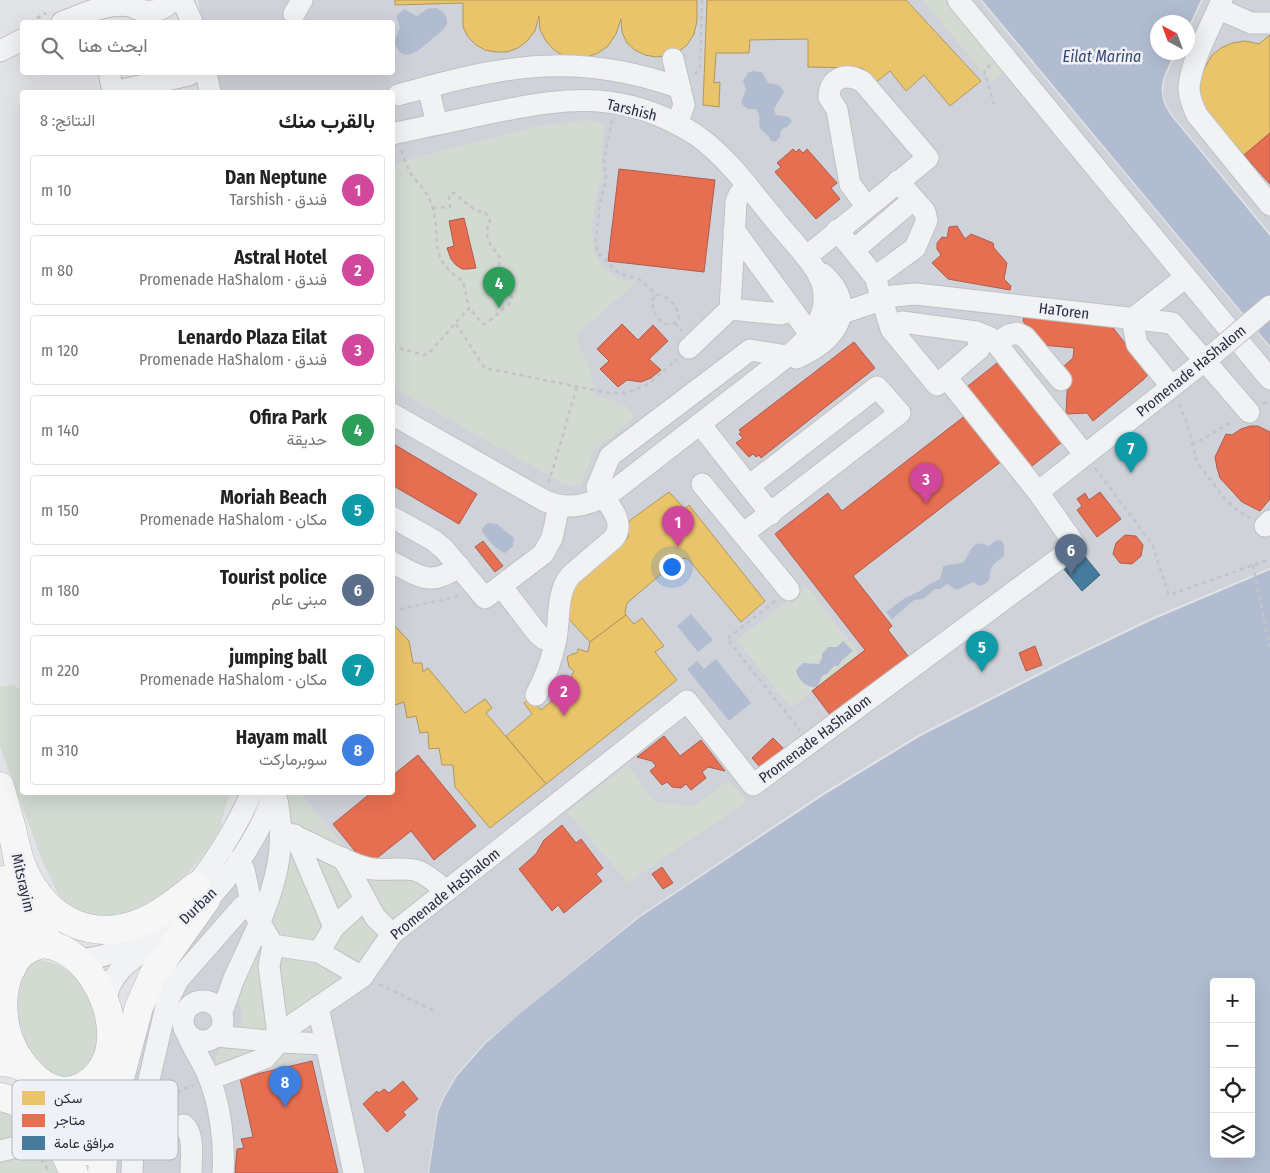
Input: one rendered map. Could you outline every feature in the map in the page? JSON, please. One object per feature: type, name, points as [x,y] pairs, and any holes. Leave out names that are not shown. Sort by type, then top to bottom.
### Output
[{"type":"main road","name":"Mitsrayim","points":[[0,786],[12,829],[26,906],[37,928],[52,945]]},
{"type":"main road","points":[[12,829],[19,857],[30,882],[54,912],[77,925],[100,931],[128,927],[201,893]]},
{"type":"main road","name":"Mitsrayim","points":[[0,872],[12,931],[14,949],[12,968]]},
{"type":"main road","points":[[119,1080],[139,1007],[154,973],[201,893]]},
{"type":"main road","points":[[38,1079],[20,1060],[7,1032],[2,1011],[6,982],[18,956],[35,946],[52,945],[77,959],[105,998],[110,1024],[109,1045],[105,1062],[92,1080]]},
{"type":"main road","points":[[0,1062],[22,1066],[38,1079]]},
{"type":"main road","points":[[97,1080],[98,1074]]},
{"type":"main road","points":[[0,1097],[12,1101]]},
{"type":"main road","points":[[69,1160],[75,1173]]},
{"type":"main road","points":[[74,1160],[75,1173]]},
{"type":"main road","points":[[92,1160],[94,1173]]},
{"type":"main road","points":[[102,1173],[103,1160]]},
{"type":"street","points":[[57,20],[84,0]]},
{"type":"street","points":[[68,20],[98,9],[113,6],[159,10],[173,0]]},
{"type":"street","points":[[182,0],[191,20]]},
{"type":"street","points":[[958,0],[1270,379]]},
{"type":"street","points":[[1270,23],[1251,23],[1220,4],[1192,69],[1189,89],[1196,115],[1270,206]]},
{"type":"street","points":[[0,51],[20,41]]},
{"type":"street","points":[[673,59],[684,105],[677,124]]},
{"type":"street","points":[[398,95],[500,70],[534,66],[574,66],[633,73],[680,88]]},
{"type":"street","points":[[110,75],[113,90]]},
{"type":"street","points":[[809,260],[838,230],[867,207],[898,181],[928,158],[862,82],[850,76],[839,78],[831,86],[829,97],[837,110],[850,184],[867,207]]},
{"type":"street","points":[[125,90],[194,78],[208,90]]},
{"type":"street","points":[[428,87],[437,124]]},
{"type":"street","name":"Tarshish","points":[[395,134],[541,103],[586,101],[614,104],[653,113],[677,124],[717,152],[837,290],[842,302],[842,314],[831,335],[822,344],[796,358],[784,359]]},
{"type":"street","points":[[875,277],[915,248],[927,220],[926,212],[898,181]]},
{"type":"street","points":[[689,348],[730,309],[736,202],[747,185]]},
{"type":"street","points":[[854,250],[914,199]]},
{"type":"street","points":[[734,230],[810,334]]},
{"type":"street","points":[[838,230],[875,277],[891,329],[936,385],[979,349],[976,332]]},
{"type":"street","name":"Tarshish","points":[[550,502],[582,506],[603,497],[616,489],[784,359],[810,334],[821,317],[825,297],[823,286],[809,260]]},
{"type":"street","points":[[1172,386],[1137,344],[1132,319],[1186,277]]},
{"type":"street","name":"HaToren","points":[[842,314],[901,294],[916,294],[1172,323],[1211,355],[1249,412]]},
{"type":"street","name":"Promenade HaShalom","points":[[208,1075],[265,1058],[292,1024],[362,977],[392,934],[687,700],[753,785],[1076,546],[1038,492],[1270,306]]},
{"type":"street","points":[[730,309],[781,314],[792,310]]},
{"type":"street","points":[[891,329],[896,324],[902,322],[976,332],[990,337],[1085,455]]},
{"type":"street","points":[[996,343],[1017,333],[1025,337],[1061,380]]},
{"type":"street","points":[[536,695],[549,664],[555,641],[561,597],[566,581],[613,539],[618,532],[615,515],[597,487],[610,456],[750,350],[784,359]]},
{"type":"street","points":[[946,377],[1038,492]]},
{"type":"street","points":[[744,534],[900,413],[877,387],[749,486]]},
{"type":"street","points":[[395,416],[550,502],[554,532],[547,548],[538,559],[485,598],[447,552],[432,540],[395,519]]},
{"type":"street","points":[[700,424],[771,514]]},
{"type":"street","points":[[702,484],[789,590]]},
{"type":"street","points":[[395,564],[426,579],[444,576],[459,566]]},
{"type":"street","points":[[501,586],[538,634],[544,639],[555,641]]},
{"type":"street","name":"Durban","points":[[106,1004],[110,984],[119,970],[190,917],[250,795]]},
{"type":"street","name":"Durban","points":[[77,959],[99,958],[124,948],[201,893],[243,854],[261,823],[274,795]]},
{"type":"street","points":[[276,795],[288,833],[334,927]]},
{"type":"street","points":[[288,833],[368,868],[417,871],[446,891]]},
{"type":"street","points":[[223,1173],[222,1133],[218,1109],[208,1075],[206,1056],[213,1038],[222,1025],[221,1013],[260,921],[288,833]]},
{"type":"street","points":[[279,863],[272,850],[266,846],[259,845],[243,854],[244,870],[253,911],[273,945],[269,966],[279,1042]]},
{"type":"street","points":[[343,858],[375,917],[392,934]]},
{"type":"street","points":[[319,952],[334,927],[365,899]]},
{"type":"street","points":[[149,1080],[167,1002],[178,980],[243,906]]},
{"type":"street","points":[[273,945],[319,952],[362,977]]},
{"type":"street","points":[[187,1016],[237,967],[248,950]]},
{"type":"street","points":[[187,1016],[201,1001],[210,1003],[218,1008],[221,1013]]},
{"type":"street","points":[[167,1002],[187,1016],[195,1040],[201,1041],[213,1038],[326,1044]]},
{"type":"street","points":[[318,1007],[354,1173]]},
{"type":"street","points":[[187,1016],[193,1050],[208,1075]]},
{"type":"street","points":[[178,1126],[184,1125],[189,1130],[191,1173]]},
{"type":"path","points":[[680,88],[700,70],[702,0]]},
{"type":"path","points":[[994,104],[984,70],[1003,55]]},
{"type":"path","points":[[614,104],[604,160],[606,178],[600,204],[596,240],[597,252],[619,273],[639,279],[657,296],[664,296],[672,301],[679,310],[679,319],[673,324],[664,324],[656,316],[652,308],[652,300],[657,296]]},
{"type":"path","points":[[395,137],[412,175],[426,191],[433,208],[438,254],[442,264],[463,281],[469,308],[483,324],[487,323],[509,304],[512,297],[494,272],[500,265],[501,259],[488,240],[486,229],[490,221],[485,212],[476,211],[454,194],[449,195],[450,206],[433,208]]},
{"type":"path","points":[[395,347],[424,355],[430,352],[469,308]]},
{"type":"path","points":[[456,324],[485,368],[609,393],[625,394],[649,384],[689,348]]},
{"type":"path","points":[[550,502],[552,472],[577,386]]},
{"type":"path","points":[[1172,386],[1187,423],[1197,462],[1225,499],[1237,510],[1267,523]]},
{"type":"path","points":[[1192,445],[1270,400]]},
{"type":"path","points":[[1085,455],[1152,544],[1170,595],[1270,559]]},
{"type":"path","points":[[1253,564],[1270,650]]},
{"type":"path","points":[[789,590],[727,639],[810,742]]},
{"type":"path","points":[[395,610],[479,591]]},
{"type":"path","points":[[362,977],[392,989],[434,1011]]},
{"type":"shaded area","points":[[198,0],[980,0],[1270,348],[1270,568],[1149,619],[918,735],[823,793],[639,916],[484,1043],[456,1075],[444,1095],[437,1112],[428,1173],[106,1173],[109,1160],[178,1160],[178,1080],[127,1080],[142,1013],[276,795],[395,795],[395,90],[216,90],[212,75],[395,75],[395,20],[202,20]]},
{"type":"shaded area","points":[[922,0],[950,0],[1008,68],[991,82]]},
{"type":"shaded area","points":[[1203,0],[1270,0],[1270,233],[1167,107],[1163,94],[1164,80],[1174,60],[1195,60],[1195,17]]},
{"type":"shaded area","points":[[586,120],[606,124],[601,157],[602,177],[593,218],[593,246],[598,258],[606,269],[618,278],[637,281],[576,336],[591,372],[595,395],[624,404],[635,417],[593,451],[581,486],[565,485],[395,389],[395,163],[532,127]]},
{"type":"shaded area","points":[[806,586],[860,654],[791,708],[737,640]]},
{"type":"shaded area","points":[[12,685],[20,689],[20,795],[231,795],[226,804],[220,829],[206,851],[189,872],[148,907],[120,917],[81,914],[61,900],[42,860],[0,747],[0,687]]},
{"type":"shaded area","points":[[628,765],[655,802],[693,807],[729,780],[747,801],[628,883],[567,812]]},
{"type":"shaded area","points":[[285,795],[303,795],[351,855],[377,860],[406,861],[433,894],[371,942],[354,979],[313,1002],[320,1053],[221,1081],[215,1062],[216,1056],[222,1047],[236,1034],[241,1024],[242,1016],[238,993],[270,927],[282,892],[290,857]]},
{"type":"shaded area","points":[[38,960],[53,963],[66,970],[86,992],[93,1006],[97,1021],[98,1037],[95,1054],[87,1073],[58,1079],[31,1056],[19,1037],[14,996],[18,980],[28,967]]},
{"type":"shaded area","points":[[0,1109],[12,1113],[12,1160],[53,1160],[59,1173],[0,1173]]},
{"type":"water","name":"Eilat Marina","points":[[982,0],[1201,0],[1194,15],[1150,15],[1150,60],[1172,60],[1162,86],[1163,101],[1167,109],[1270,236],[1270,346]]},
{"type":"water","points":[[436,8],[442,12],[447,18],[447,23],[440,32],[416,52],[406,55],[402,53],[395,44],[400,27],[396,16],[404,9],[417,16],[427,9]]},
{"type":"water","points":[[752,71],[762,72],[768,83],[779,85],[784,92],[774,109],[776,115],[789,117],[792,121],[781,130],[780,137],[775,142],[770,140],[769,136],[759,126],[759,117],[756,109],[747,108],[741,102],[746,90],[743,80]]},
{"type":"water","points":[[489,523],[497,524],[514,538],[513,546],[505,553],[495,547],[483,533],[482,530],[485,525]]},
{"type":"water","points":[[1001,540],[1004,546],[1004,556],[992,567],[990,578],[987,582],[979,586],[973,582],[957,590],[947,584],[940,589],[935,589],[923,599],[914,600],[892,619],[886,612],[905,598],[940,579],[943,567],[963,562],[974,546],[983,544],[989,546],[995,541]]},
{"type":"water","points":[[1270,570],[1270,1173],[429,1173],[438,1112],[457,1076],[485,1044],[517,1016],[640,917],[824,795],[919,737],[1150,621]]},
{"type":"water","points":[[691,614],[713,640],[698,652],[677,626]]},
{"type":"water","points":[[843,641],[853,651],[838,666],[834,666],[828,673],[822,676],[817,687],[803,683],[796,670],[803,663],[819,664],[822,654],[828,647],[837,647]]},
{"type":"water","points":[[716,659],[751,703],[729,721],[687,669],[697,661],[704,669]]},
{"type":"building: سكن","points":[[395,0],[697,0],[697,21],[694,34],[687,45],[678,52],[667,56],[645,55],[635,50],[627,43],[622,32],[621,19],[616,34],[608,46],[598,53],[587,57],[564,56],[554,50],[546,41],[540,30],[539,16],[535,31],[527,41],[518,48],[507,52],[496,52],[485,50],[468,37],[463,27],[463,3],[395,5]]},
{"type":"building: سكن","points":[[707,0],[906,0],[981,81],[950,106],[924,75],[906,91],[890,71],[874,84],[862,68],[808,67],[808,39],[750,40],[749,53],[716,53],[714,83],[720,82],[719,107],[703,105]]},
{"type":"building: سكن","points":[[1270,35],[1270,133],[1244,155],[1207,114],[1199,96],[1201,75],[1212,55],[1221,48],[1232,43],[1245,41],[1259,44]]},
{"type":"building: سكن","points":[[669,492],[685,509],[689,505],[765,601],[741,622],[688,559],[680,558],[627,603],[626,615],[590,642],[567,617],[572,583],[628,538],[629,521]]},
{"type":"building: سكن","points":[[626,615],[634,624],[642,618],[664,646],[655,652],[677,680],[546,784],[506,736],[532,714],[524,703],[530,697],[541,710],[574,682],[571,677],[574,671],[569,667],[567,657],[577,653],[578,649],[588,652],[590,642]]},
{"type":"building: سكن","points":[[395,626],[409,641],[413,663],[422,663],[423,672],[428,668],[465,713],[485,699],[492,708],[486,713],[546,784],[490,828],[455,787],[453,765],[442,765],[439,748],[429,749],[428,732],[420,733],[416,716],[407,718],[404,702],[395,705]]},
{"type":"building: متاجر","points":[[1270,133],[1270,184],[1244,155]]},
{"type":"building: متاجر","points":[[793,149],[796,152],[799,149],[803,153],[807,149],[837,183],[831,188],[840,199],[816,219],[775,172],[781,167],[777,163]]},
{"type":"building: متاجر","points":[[619,169],[715,180],[704,272],[608,261]]},
{"type":"building: متاجر","points":[[464,218],[476,268],[462,269],[456,265],[451,259],[447,248],[454,246],[449,221]]},
{"type":"building: متاجر","points":[[957,226],[965,239],[971,234],[993,243],[994,248],[1007,263],[1004,279],[1011,286],[1010,290],[948,279],[932,263],[941,255],[937,249],[937,243],[942,237],[947,238],[949,227]]},
{"type":"building: متاجر","points":[[1025,314],[1110,324],[1147,371],[1147,376],[1093,421],[1087,413],[1066,414],[1068,374],[1063,367],[1073,358],[1074,348],[1042,345],[1023,321]]},
{"type":"building: متاجر","points":[[622,324],[638,340],[653,325],[668,341],[649,359],[661,370],[651,378],[641,382],[627,380],[618,387],[600,369],[609,361],[597,349]]},
{"type":"building: متاجر","points":[[854,342],[875,368],[761,458],[759,455],[756,457],[753,454],[749,457],[736,443],[743,438],[739,434],[741,432],[739,430]]},
{"type":"building: متاجر","points":[[1002,359],[1066,439],[1027,470],[963,390]]},
{"type":"building: متاجر","points":[[966,415],[1002,461],[853,576],[892,626],[888,630],[908,656],[831,716],[812,691],[865,650],[775,534],[828,493],[842,511]]},
{"type":"building: متاجر","points":[[1250,426],[1258,426],[1270,432],[1270,499],[1260,511],[1242,502],[1220,478],[1215,457],[1226,434],[1232,435]]},
{"type":"building: متاجر","points":[[395,445],[477,494],[459,524],[395,487]]},
{"type":"building: متاجر","points":[[1100,492],[1121,519],[1097,537],[1077,510],[1082,506],[1077,499],[1085,493],[1089,500]]},
{"type":"building: متاجر","points":[[1125,535],[1136,536],[1143,545],[1141,556],[1132,564],[1120,563],[1113,554],[1116,543]]},
{"type":"building: متاجر","points":[[483,541],[503,566],[495,572],[475,547]]},
{"type":"building: متاجر","points":[[1035,646],[1042,665],[1026,671],[1019,653]]},
{"type":"building: متاجر","points":[[664,736],[680,756],[701,740],[725,771],[708,767],[702,772],[706,778],[691,790],[686,784],[681,788],[672,787],[667,782],[662,785],[650,771],[656,766],[652,761],[637,757]]},
{"type":"building: متاجر","points":[[773,738],[783,748],[761,768],[752,758]]},
{"type":"building: متاجر","points":[[418,755],[476,826],[434,860],[411,831],[367,866],[333,824],[368,795],[395,795],[395,774]]},
{"type":"building: متاجر","points":[[562,825],[576,843],[581,839],[603,868],[596,874],[602,881],[564,913],[558,905],[552,911],[519,869],[536,854],[544,840]]},
{"type":"building: متاجر","points":[[662,867],[673,883],[663,889],[652,874]]},
{"type":"building: متاجر","points":[[312,1061],[338,1173],[235,1173],[237,1149],[244,1148],[241,1139],[253,1137],[240,1078]]},
{"type":"building: متاجر","points":[[403,1081],[418,1099],[403,1112],[406,1115],[387,1132],[363,1104],[377,1091],[379,1093],[384,1089],[389,1093]]},
{"type":"building: مرافق عامة","points":[[1081,552],[1100,575],[1082,591],[1063,568]]},
{"type":"place","name":"Ofira Park","points":[[499,308]]},
{"type":"place","name":"jumping ball","points":[[1131,473]]},
{"type":"place","name":"Lenardo Plaza Eilat","points":[[926,504]]},
{"type":"place","name":"Dan Neptune","points":[[678,547]]},
{"type":"place","name":"Tourist police","points":[[1071,575]]},
{"type":"place","name":"Moriah Beach","points":[[982,672]]},
{"type":"place","name":"Astral Hotel","points":[[564,716]]},
{"type":"place","name":"Hayam mall","points":[[285,1107]]}]
